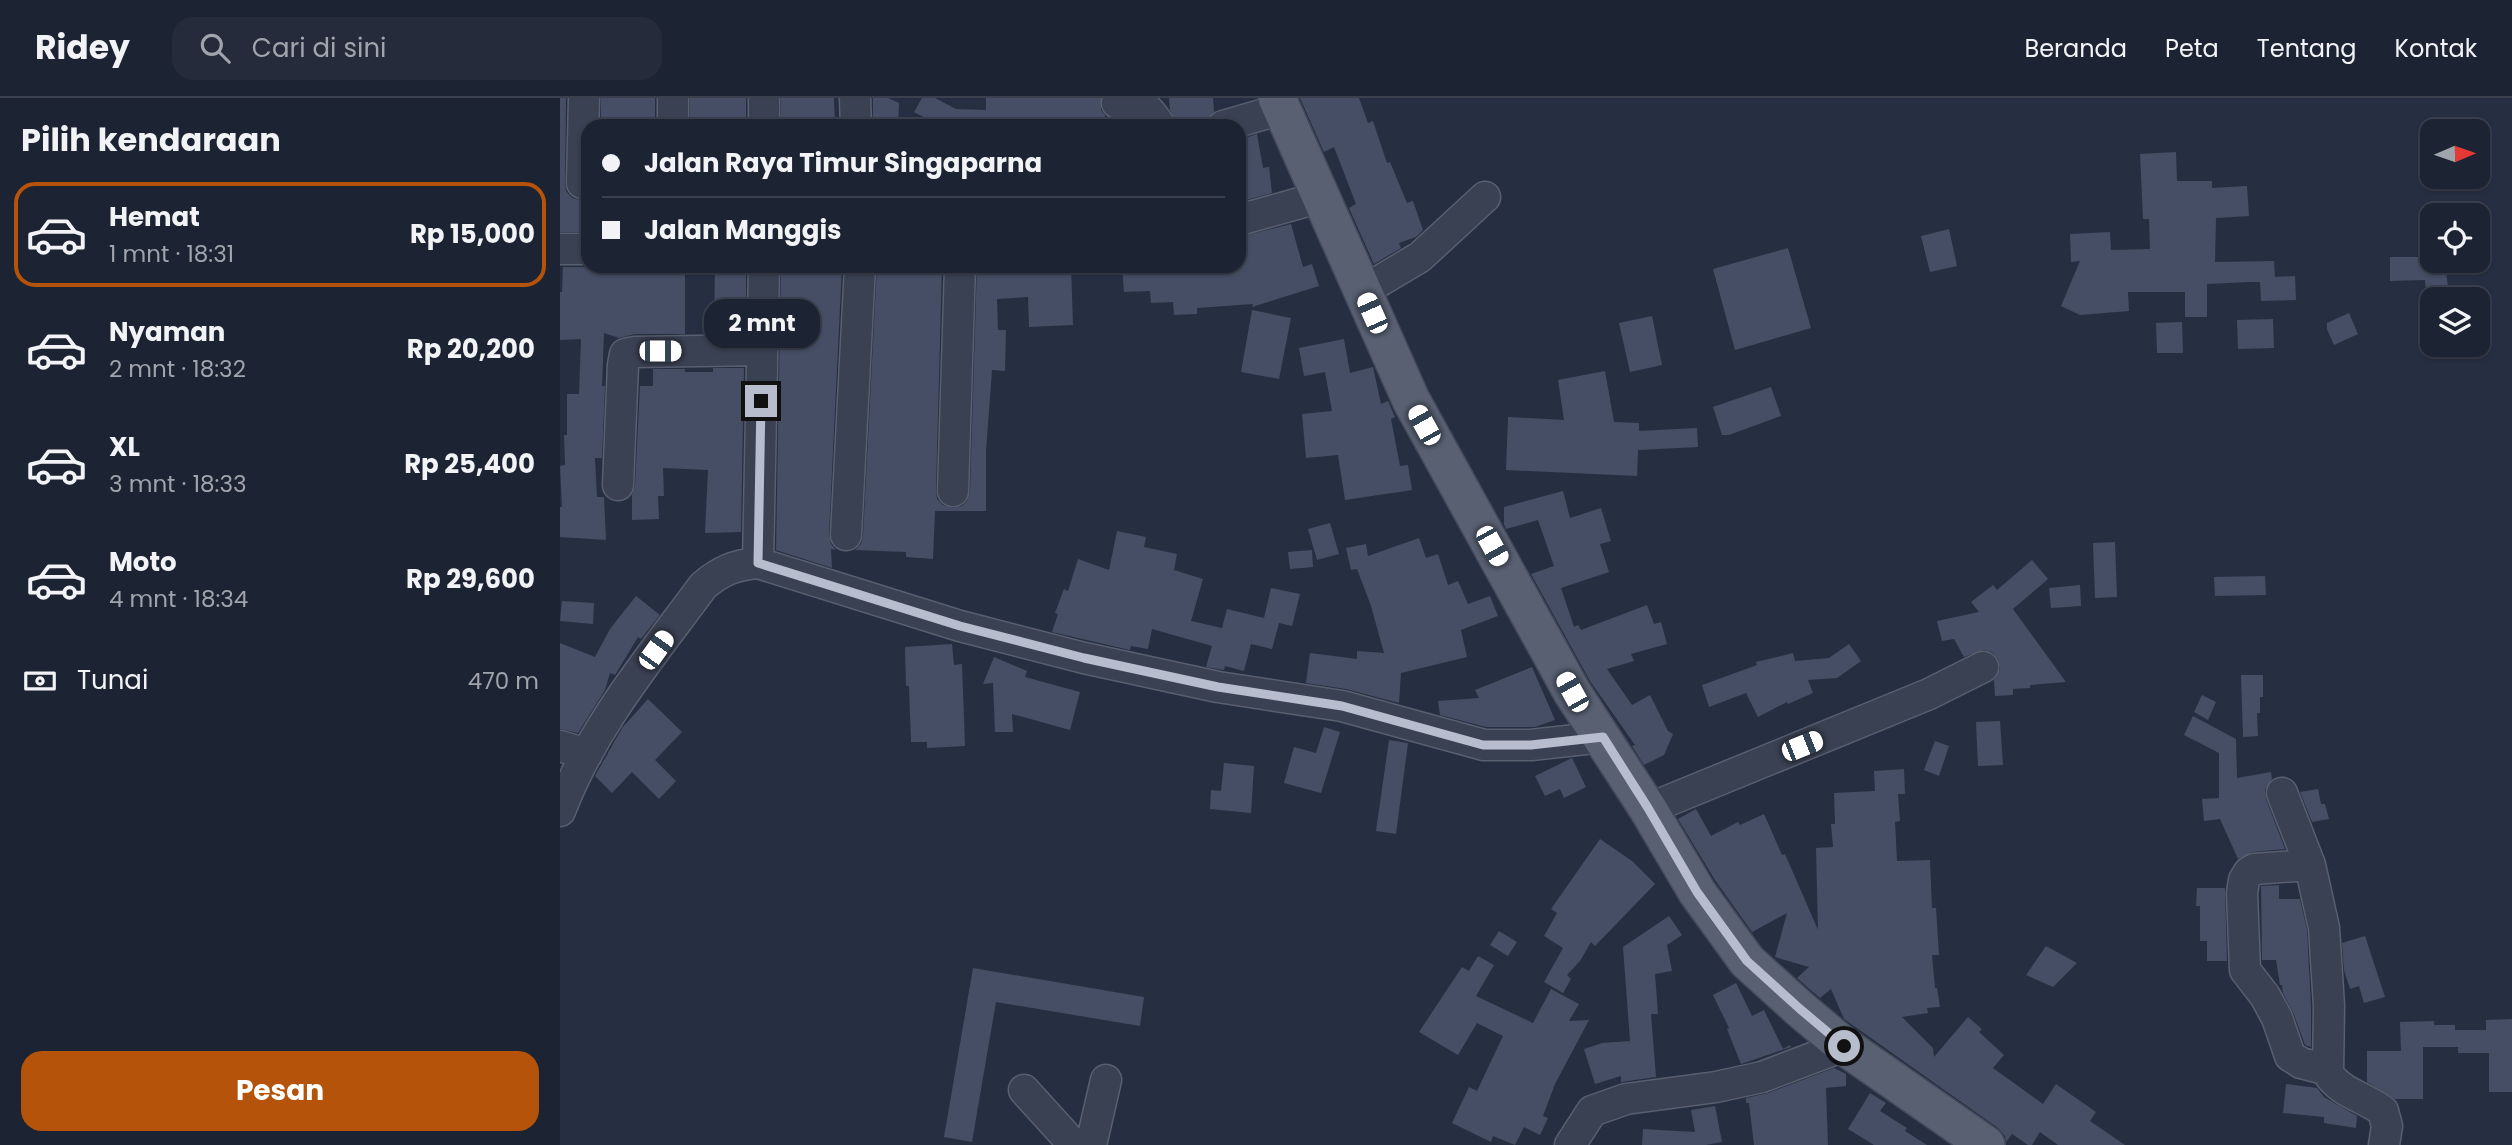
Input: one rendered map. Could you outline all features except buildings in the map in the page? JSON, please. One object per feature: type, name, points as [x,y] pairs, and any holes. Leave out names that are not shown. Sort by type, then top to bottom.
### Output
[{"type":"main road","points":[[1280,103],[1411,400],[1572,692],[1648,808],[1697,892],[1747,961],[1800,1009],[1844,1046],[1986,1145]]},
{"type":"street","points":[[582,119],[584,98]]},
{"type":"street","points":[[673,98],[673,119]]},
{"type":"street","points":[[764,98],[765,119]]},
{"type":"street","points":[[855,98],[856,119]]},
{"type":"street","points":[[1117,103],[1143,106],[1153,112],[1156,119]]},
{"type":"street","points":[[1240,119],[1280,103]]},
{"type":"street","points":[[577,183],[581,134]]},
{"type":"street","points":[[1246,218],[1321,197]]},
{"type":"street","points":[[1363,291],[1420,257],[1485,197]]},
{"type":"street","points":[[560,249],[581,249]]},
{"type":"street","points":[[758,563],[764,273]]},
{"type":"street","points":[[846,535],[860,273]]},
{"type":"street","points":[[953,491],[960,273]]},
{"type":"street","points":[[618,485],[625,354],[762,351]]},
{"type":"street","points":[[560,811],[570,784],[573,750],[608,715],[703,586],[724,571],[739,565],[758,563],[960,626],[1084,658],[1218,687],[1342,706],[1483,745],[1531,745],[1603,737]]},
{"type":"street","points":[[1648,808],[1929,694],[1983,667]]},
{"type":"street","points":[[2282,793],[2310,865],[2324,928],[2330,1078],[2383,1111],[2387,1126],[2384,1145]]},
{"type":"street","points":[[2310,865],[2254,869],[2244,880],[2242,893],[2245,970],[2265,996],[2277,1018],[2290,1056],[2301,1063],[2328,1070]]},
{"type":"street","points":[[1570,1145],[1592,1111],[1626,1099],[1716,1087],[1762,1077],[1844,1046]]},
{"type":"street","points":[[1091,1145],[1106,1080]]},
{"type":"street","points":[[1024,1090],[1074,1145]]},
{"type":"route","points":[[761,401],[758,563],[960,626],[1084,658],[1218,687],[1342,706],[1483,745],[1531,745],[1603,737],[1697,892],[1747,961],[1844,1046]]}]
